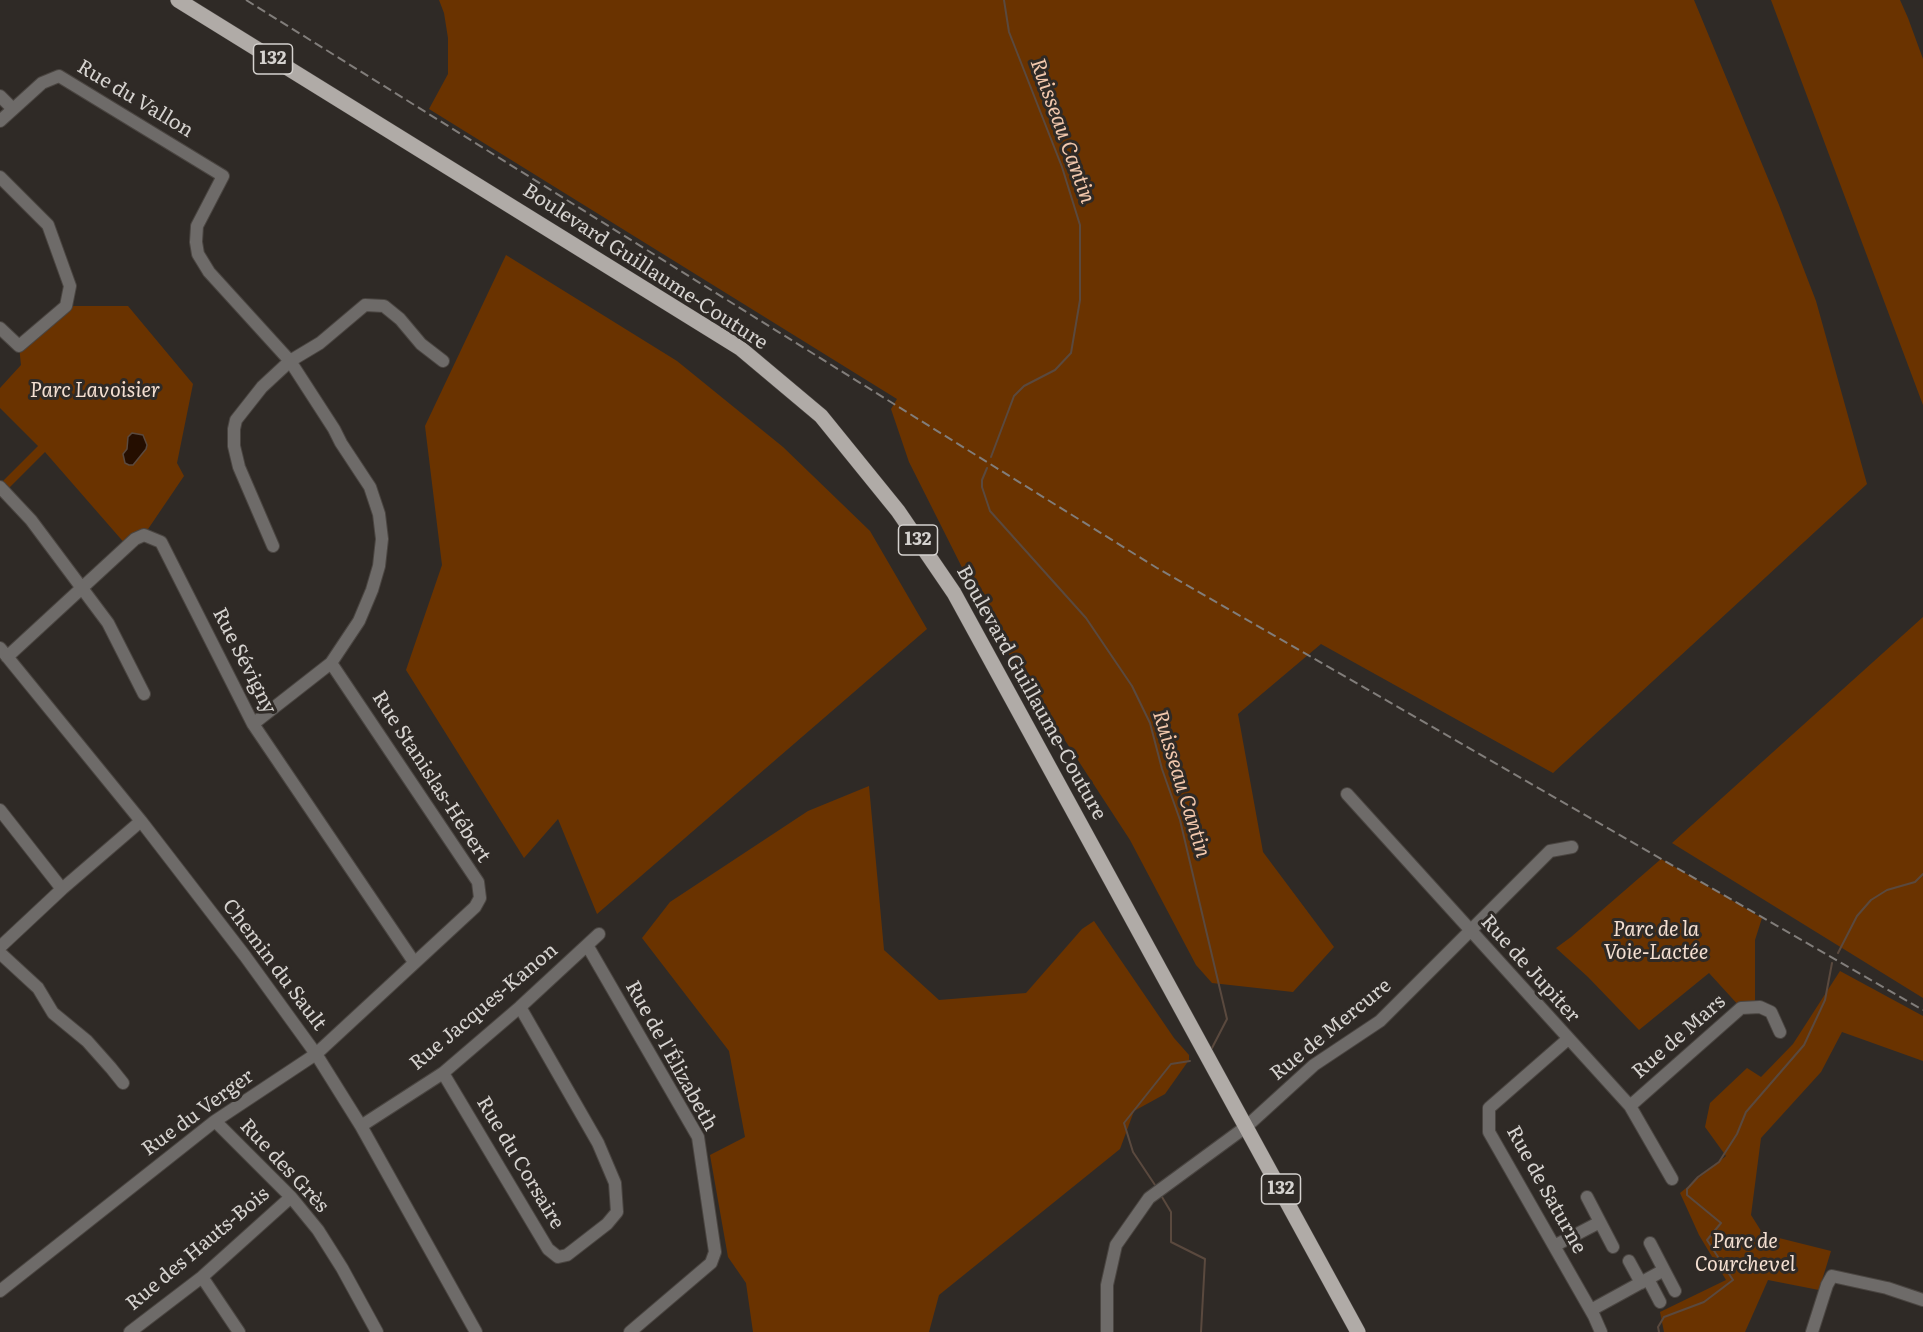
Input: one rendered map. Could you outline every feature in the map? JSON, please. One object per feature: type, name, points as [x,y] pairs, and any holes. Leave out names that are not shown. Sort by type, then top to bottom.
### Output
[{"type":"main road","name":"Boulevard Guillaume-Couture","points":[[178,0],[740,348],[821,416],[898,511],[954,593],[1359,1332]]},
{"type":"street","name":"Rue du Vallon","points":[[0,121],[42,83],[59,76],[223,176],[197,226],[198,254],[209,272],[290,362]]},
{"type":"street","points":[[0,96],[13,109]]},
{"type":"street","points":[[0,177],[48,225],[70,286],[66,306],[19,346],[0,328]]},
{"type":"street","points":[[273,546],[239,467],[234,446],[234,429],[237,420],[256,393],[290,362],[320,343],[365,305],[384,306],[400,319],[421,344],[443,362]]},
{"type":"street","points":[[253,724],[331,663],[359,621],[380,566],[382,539],[379,514],[370,487],[290,362]]},
{"type":"street","points":[[0,487],[31,520],[112,628],[144,694]]},
{"type":"street","name":"Rue Sévigny","points":[[4,652],[81,589],[135,539],[144,535],[161,542],[253,724],[414,962]]},
{"type":"street","name":"Chemin du Sault","points":[[4,652],[141,821],[245,956],[316,1054],[362,1126],[476,1332]]},
{"type":"street","name":"Rue Stanislas-Hébert","points":[[331,663],[478,882],[480,898],[475,907],[414,962]]},
{"type":"street","name":"Rue de Jupiter","points":[[1347,794],[1630,1106],[1671,1179]]},
{"type":"street","points":[[0,810],[62,889]]},
{"type":"street","points":[[0,947],[62,889],[141,821]]},
{"type":"street","name":"Rue de Mercure","points":[[1107,1332],[1107,1285],[1116,1245],[1132,1219],[1149,1198],[1247,1126],[1314,1065],[1380,1021],[1550,851],[1572,847]]},
{"type":"street","name":"Rue Jacques-Kanon","points":[[362,1126],[443,1072],[520,1007],[598,934]]},
{"type":"street","name":"Rue de l'Élizabeth","points":[[587,945],[698,1137],[715,1252],[711,1263],[630,1332]]},
{"type":"street","points":[[0,952],[38,988],[53,1013],[94,1049],[123,1083]]},
{"type":"street","name":"Rue du Verger","points":[[0,1291],[215,1121],[316,1054],[414,962]]},
{"type":"street","name":"Rue de Mars","points":[[1630,1106],[1741,1008],[1755,1006],[1771,1012],[1780,1032]]},
{"type":"street","name":"Rue du Corsaire","points":[[443,1072],[548,1249],[558,1257],[567,1255],[608,1224],[617,1212],[615,1183],[598,1143],[520,1007]]},
{"type":"street","name":"Rue de Saturne","points":[[1568,1039],[1489,1108],[1490,1132],[1601,1332]]},
{"type":"street","name":"Rue des Grès","points":[[215,1121],[291,1197],[318,1230],[377,1332]]},
{"type":"street","name":"Rue des Hauts-Bois","points":[[134,1331],[202,1277],[291,1197]]},
{"type":"street","points":[[1587,1197],[1613,1247]]},
{"type":"street","points":[[1554,1246],[1600,1222]]},
{"type":"street","points":[[1650,1243],[1675,1291]]},
{"type":"street","points":[[1629,1261],[1660,1302]]},
{"type":"street","points":[[1592,1313],[1664,1270]]},
{"type":"street","points":[[1812,1332],[1832,1276],[1887,1288],[1923,1300]]},
{"type":"street","points":[[202,1277],[239,1332]]},
{"type":"green space","points":[[439,0],[1694,0],[1816,301],[1867,484],[1553,773],[1321,644],[1238,714],[1263,852],[1334,947],[1293,992],[1212,983],[1196,965],[1130,840],[995,633],[909,462],[891,409],[897,399],[429,109],[448,74],[448,38],[444,13]]},
{"type":"green space","points":[[1771,0],[1900,0],[1908,18],[1923,59],[1923,405]]},
{"type":"green space","points":[[506,255],[677,361],[783,447],[870,531],[927,629],[597,914],[558,819],[524,858],[406,670],[442,565],[425,426]]},
{"type":"green space","name":"Parc Lavoisier","points":[[66,306],[128,306],[193,384],[177,463],[184,476],[144,535],[127,546],[45,452],[5,492],[0,484],[38,446],[0,408],[0,388],[21,365],[19,346]]},
{"type":"green space","points":[[1923,617],[1923,998],[1672,843]]},
{"type":"green space","points":[[869,786],[884,950],[939,1000],[1026,993],[1082,929],[1094,921],[1174,1038],[1189,1055],[1189,1060],[1165,1094],[1134,1111],[1120,1149],[939,1295],[929,1332],[753,1332],[746,1283],[728,1257],[710,1155],[745,1137],[729,1051],[642,938],[670,902],[808,811]]},
{"type":"green space","name":"Parc de la Voie-Lactée","points":[[1661,859],[1762,918],[1755,940],[1755,1006],[1741,1008],[1709,973],[1639,1030],[1588,977],[1556,948]]},
{"type":"green space","name":"Parc de Courchevel","points":[[1840,971],[1923,1016],[1923,1061],[1842,1032],[1821,1072],[1761,1138],[1751,1215],[1763,1234],[1831,1251],[1819,1290],[1768,1280],[1745,1332],[1664,1332],[1660,1312],[1726,1280],[1699,1235],[1680,1193],[1726,1156],[1705,1127],[1710,1103],[1747,1068],[1761,1077],[1793,1044]]},
{"type":"shaded area","points":[[132,433],[143,435],[147,445],[133,465],[129,465],[125,463],[123,454],[127,449],[128,437]]},
{"type":"waterway","name":"Ruisseau Cantin","points":[[991,457],[1014,396],[1024,386],[1055,370],[1071,353],[1080,300],[1080,225],[1062,167],[1009,32],[1004,0]]},
{"type":"waterway","name":"Ruisseau Cantin","points":[[987,468],[982,487],[990,511],[1086,618],[1132,686],[1150,723],[1162,769],[1180,820],[1227,1019],[1212,1048]]},
{"type":"waterway","points":[[1838,953],[1857,916],[1871,900],[1887,890],[1915,882],[1923,874]]},
{"type":"waterway","points":[[1659,1332],[1658,1327],[1664,1317],[1704,1302],[1733,1280],[1707,1240],[1721,1223],[1687,1195],[1687,1189],[1698,1177],[1719,1162],[1737,1134],[1746,1112],[1804,1045],[1825,1000],[1832,963]]},
{"type":"waterway","name":"Ruisseau Cantin","points":[[1155,1185],[1133,1152],[1124,1123],[1171,1064],[1190,1061]]},
{"type":"waterway","name":"Ruisseau Cantin","points":[[1162,1197],[1171,1212],[1171,1242],[1205,1259],[1201,1332]]},
{"type":"railway","points":[[246,0],[1157,568],[1923,1010]]}]
